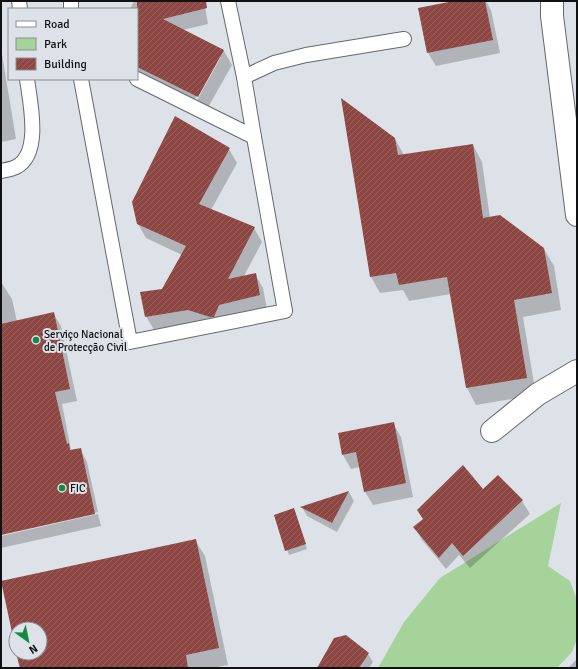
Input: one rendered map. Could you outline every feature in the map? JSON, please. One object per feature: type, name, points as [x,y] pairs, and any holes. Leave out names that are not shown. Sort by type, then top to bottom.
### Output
[{"type":"street","points":[[552,1],[552,16],[577,215]]},
{"type":"street","points":[[492,431],[538,394],[577,371]]},
{"type":"lane","points":[[81,80],[130,342],[285,311],[244,76],[228,1]]},
{"type":"lane","points":[[244,76],[274,63],[306,55],[404,39]]},
{"type":"lane","points":[[138,79],[254,137]]},
{"type":"lane","points":[[1,171],[17,167],[25,158],[32,143],[33,129],[28,80]]},
{"type":"green space","points":[[561,503],[548,566],[570,581],[577,600],[577,639],[572,652],[557,668],[378,668],[404,622],[440,578]]},
{"type":"building","points":[[137,1],[206,1],[207,8],[163,19],[224,50],[198,97],[138,67]]},
{"type":"building","points":[[454,1],[485,1],[493,40],[427,53],[418,8]]},
{"type":"building","points":[[341,98],[395,138],[398,155],[473,144],[483,218],[500,215],[544,248],[552,293],[514,300],[527,378],[466,388],[447,277],[399,285],[396,273],[370,277]]},
{"type":"building","points":[[175,116],[230,148],[199,204],[255,227],[228,279],[256,273],[260,295],[219,305],[214,317],[188,310],[145,317],[140,292],[162,289],[186,246],[137,224],[132,202]]},
{"type":"building","points":[[54,312],[70,389],[55,392],[67,444],[69,443],[70,450],[81,448],[95,514],[1,535],[1,324]]},
{"type":"building","points":[[394,422],[406,483],[364,492],[356,452],[342,455],[338,433]]},
{"type":"building","points":[[463,465],[483,489],[498,475],[523,500],[463,556],[452,543],[439,558],[413,527],[423,519],[417,510]]},
{"type":"building","points":[[349,491],[332,523],[300,507]]},
{"type":"building","points":[[294,508],[306,544],[285,551],[274,515]]},
{"type":"building","points":[[196,539],[219,648],[186,655],[188,668],[20,668],[18,661],[48,661],[48,621],[10,621],[1,581]]},
{"type":"building","points":[[346,635],[369,653],[359,668],[317,668],[334,638]]},
{"type":"place","name":"Serviço Nacional de Protecção Civil","points":[[36,340]]},
{"type":"place","name":"FIC","points":[[62,488]]}]
